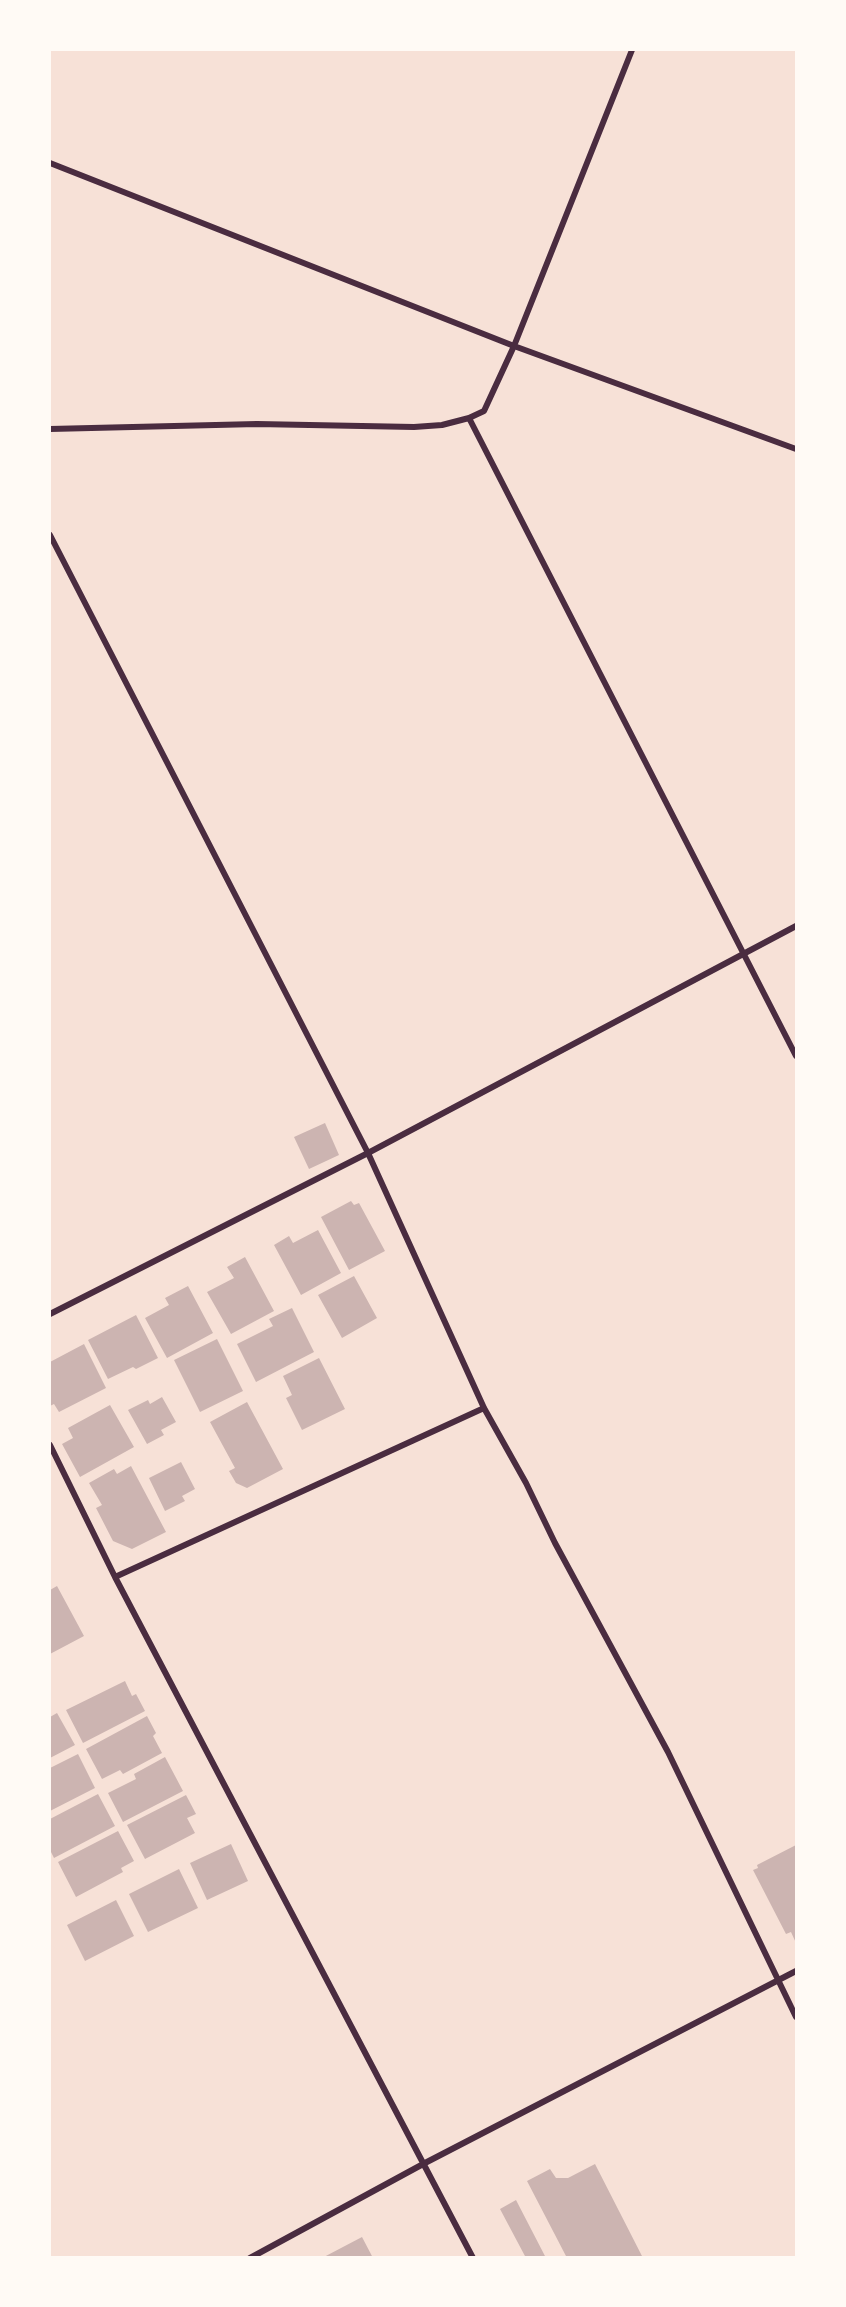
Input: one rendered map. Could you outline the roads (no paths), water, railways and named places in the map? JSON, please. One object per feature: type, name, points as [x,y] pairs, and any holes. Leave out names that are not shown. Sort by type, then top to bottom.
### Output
[{"type":"street","points":[[50,429],[257,424],[414,427],[442,425],[469,418],[484,411],[514,346],[632,50]]},
{"type":"street","points":[[50,163],[514,346],[796,449]]},
{"type":"street","points":[[469,418],[796,1056]]},
{"type":"street","points":[[50,535],[368,1153],[484,1408],[668,1752],[796,2017]]},
{"type":"street","points":[[50,1314],[368,1153],[796,926]]},
{"type":"street","points":[[115,1577],[484,1408]]},
{"type":"street","points":[[50,1445],[115,1577],[473,2258]]},
{"type":"street","points":[[250,2258],[424,2163],[796,1971]]}]
